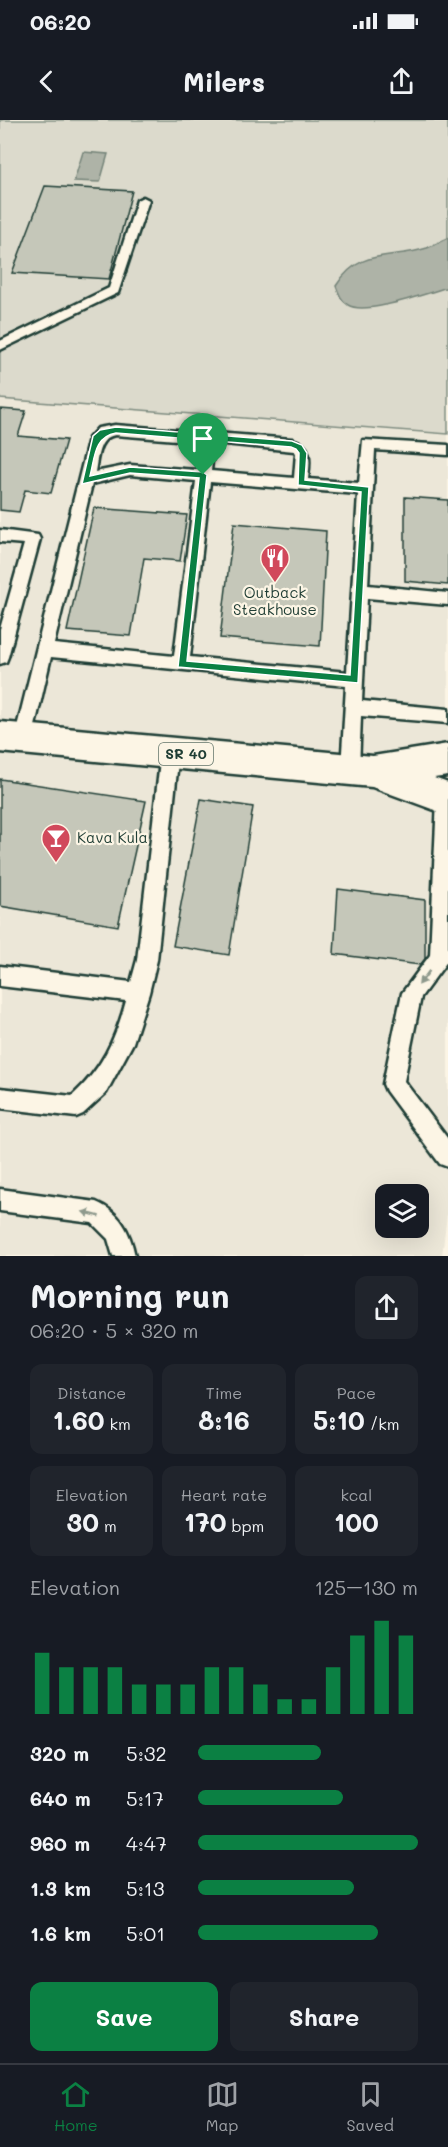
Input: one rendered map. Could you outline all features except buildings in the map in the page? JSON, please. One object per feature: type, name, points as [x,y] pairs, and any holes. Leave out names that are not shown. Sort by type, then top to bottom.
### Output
[{"type":"main road","name":"SR 40","points":[[11,738],[361,770],[448,760]]},
{"type":"main road","name":"SR 40","points":[[361,770],[447,799]]},
{"type":"lane","points":[[0,346],[114,290],[142,200]]},
{"type":"lane","points":[[11,738],[46,650],[96,438],[103,432],[116,430],[292,444],[299,447],[303,453],[301,483]]},
{"type":"lane","points":[[181,664],[208,438]]},
{"type":"lane","points":[[361,770],[354,708],[354,680],[368,444],[448,450]]},
{"type":"lane","points":[[85,481],[106,474],[130,470],[366,489]]},
{"type":"lane","points":[[0,536],[33,539],[0,657]]},
{"type":"lane","points":[[360,591],[448,599]]},
{"type":"lane","points":[[46,650],[354,680]]},
{"type":"lane","points":[[354,708],[448,716]]},
{"type":"lane","points":[[0,1098],[76,1107],[99,1086],[126,1036],[147,960],[170,752]]},
{"type":"lane","points":[[447,799],[439,958],[412,993],[393,1084],[448,1156]]},
{"type":"lane","points":[[0,976],[139,993]]},
{"type":"lane","points":[[0,1200],[96,1213],[109,1221],[120,1237],[124,1256]]},
{"type":"shaded area","points":[[0,120],[448,120],[448,434],[0,399]]},
{"type":"shaded area","points":[[83,152],[108,154],[100,182],[74,181]]},
{"type":"shaded area","points":[[448,238],[448,287],[368,308],[348,305],[340,297],[336,286],[355,265],[377,257],[427,248]]},
{"type":"shaded area","points":[[0,399],[448,434],[448,746],[374,757],[364,753],[363,756],[0,723]]},
{"type":"shaded area","points":[[0,751],[359,785],[359,788],[370,787],[448,814],[448,1206],[442,1256],[0,1256]]},
{"type":"place","name":"Outback Steakhouse","points":[[275,584]]},
{"type":"place","name":"Kava Kula","points":[[56,864]]},
{"type":"route","points":[[116,430],[292,444],[299,447],[303,453],[301,483],[366,489],[354,680],[181,664],[203,475],[130,470],[106,474],[85,481],[96,438],[103,432],[116,430]]}]
